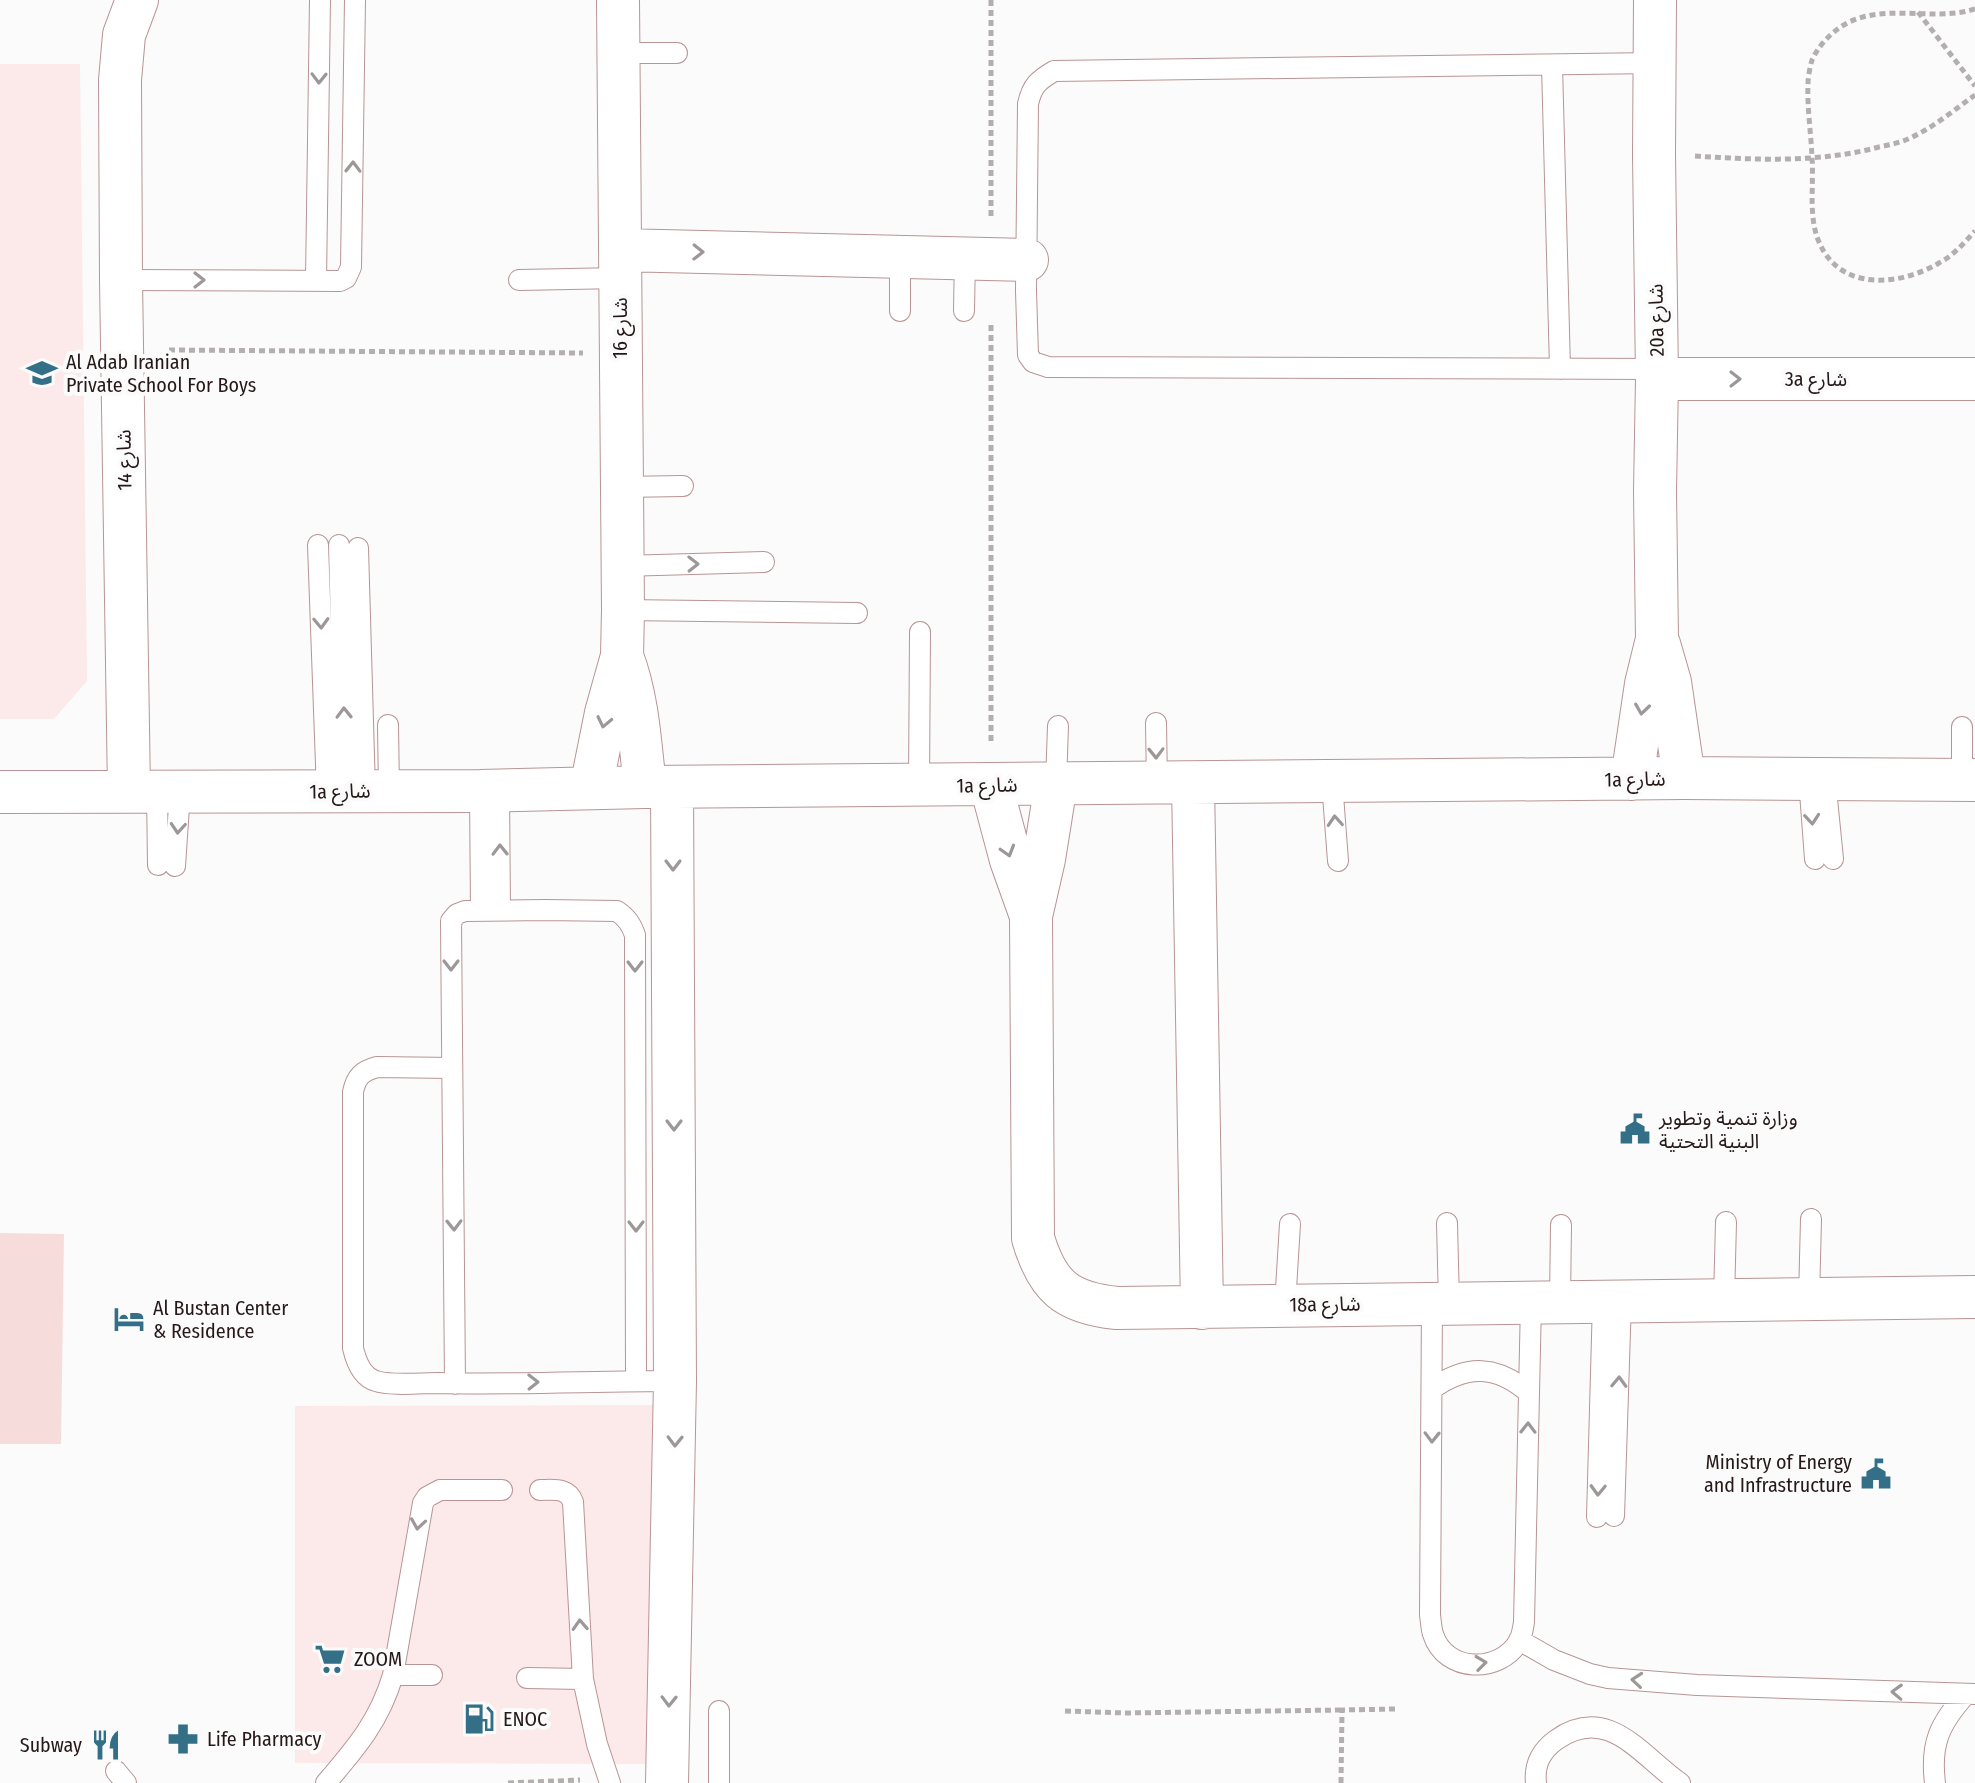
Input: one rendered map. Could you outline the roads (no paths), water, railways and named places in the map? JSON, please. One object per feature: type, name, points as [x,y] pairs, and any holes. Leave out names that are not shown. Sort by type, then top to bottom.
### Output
[{"type":"street","name":"شارع 14","points":[[107,0],[105,34],[120,80]]},
{"type":"street","name":"شارع 14","points":[[137,0],[124,35],[120,80],[121,280],[155,791]]},
{"type":"street","name":"شارع 16","points":[[591,788],[604,722],[622,656],[618,0]]},
{"type":"street","name":"20a شارع","points":[[1632,779],[1646,684],[1657,639],[1655,0]]},
{"type":"street","points":[[620,264],[987,255]]},
{"type":"street","name":"3a شارع","points":[[1657,374],[1975,379]]},
{"type":"street","name":"20a شارع","points":[[1657,639],[1670,682],[1684,778]]},
{"type":"street","name":"شارع 16","points":[[622,656],[659,787],[656,1381],[667,1783]]},
{"type":"street","name":"1a شارع","points":[[0,792],[490,791],[1684,778],[1969,780]]},
{"type":"street","points":[[1175,783],[1202,1308]]},
{"type":"street","name":"18a شارع","points":[[1056,784],[1031,916],[1033,1238],[1040,1261],[1052,1281],[1071,1296],[1093,1306],[1117,1308],[1975,1297]]},
{"type":"street","name":"18a شارع","points":[[991,785],[1008,851],[1031,916]]},
{"type":"lane","points":[[316,280],[320,0]]},
{"type":"lane","points":[[121,280],[340,281],[346,278],[351,267],[355,0]]},
{"type":"lane","points":[[619,53],[677,53]]},
{"type":"lane","points":[[964,311],[987,255],[1031,91],[1041,79],[1054,71],[1655,63]]},
{"type":"lane","points":[[1552,65],[1560,369]]},
{"type":"lane","points":[[987,255],[1027,346],[1028,355],[1040,365],[1560,369],[1657,374]]},
{"type":"lane","points":[[900,257],[900,311]]},
{"type":"lane","points":[[519,280],[620,264]]},
{"type":"lane","points":[[622,487],[683,486]]},
{"type":"lane","points":[[357,791],[339,546],[357,791]]},
{"type":"lane","points":[[622,566],[764,562]]},
{"type":"lane","points":[[623,610],[857,613]]},
{"type":"lane","points":[[919,786],[920,632]]},
{"type":"lane","points":[[1156,723],[1175,783]]},
{"type":"lane","points":[[357,791],[388,725]]},
{"type":"lane","points":[[1056,784],[1058,726]]},
{"type":"lane","points":[[1962,727],[1969,780]]},
{"type":"lane","points":[[1817,779],[1824,859]]},
{"type":"lane","points":[[1332,782],[1338,861]]},
{"type":"lane","points":[[155,791],[167,865]]},
{"type":"lane","points":[[490,791],[491,910]]},
{"type":"lane","points":[[452,1068],[377,1067],[368,1069],[355,1082],[353,1348],[356,1362],[375,1381],[455,1384],[656,1381],[635,935],[626,917],[617,911],[491,910],[461,912],[451,921],[455,1384]]},
{"type":"lane","points":[[1809,1299],[1811,1219]]},
{"type":"lane","points":[[1724,1300],[1726,1222]]},
{"type":"lane","points":[[1447,1223],[1432,1389],[1430,1615],[1433,1636],[1446,1654],[1464,1664],[1485,1665],[1505,1656],[1519,1640],[1524,1622],[1529,1393],[1561,1225]]},
{"type":"lane","points":[[1285,1305],[1290,1224]]},
{"type":"lane","points":[[1605,1516],[1612,1300]]},
{"type":"lane","points":[[1432,1389],[1447,1378],[1482,1370],[1516,1381],[1529,1393]]},
{"type":"lane","points":[[326,1783],[367,1733],[387,1695],[423,1503],[440,1490],[502,1490]]},
{"type":"lane","points":[[540,1490],[563,1490],[573,1502],[583,1679],[597,1744],[610,1781]]},
{"type":"lane","points":[[1519,1640],[1554,1660],[1608,1678],[1697,1685],[1970,1694]]},
{"type":"lane","points":[[393,1675],[432,1675]]},
{"type":"lane","points":[[527,1678],[583,1679]]},
{"type":"lane","points":[[1935,1783],[1933,1764],[1937,1738],[1948,1714],[1970,1694]]},
{"type":"lane","points":[[719,1711],[719,1783]]},
{"type":"lane","points":[[1536,1783],[1535,1771],[1546,1748],[1569,1732],[1594,1726],[1615,1732],[1680,1783]]},
{"type":"place","name":"Al Adab Iranian Private School For Boys","points":[[42,373]]},
{"type":"place","name":"وزارة تنمية وتطوير البنية التحتية","points":[[1635,1129]]},
{"type":"place","name":"Al Bustan Center & Residence","points":[[129,1319]]},
{"type":"place","name":"Ministry of Energy and Infrastructure","points":[[1876,1474]]},
{"type":"place","name":"ZOOM","points":[[330,1659]]},
{"type":"place","name":"ENOC","points":[[479,1719]]},
{"type":"place","name":"Life Pharmacy","points":[[183,1739]]},
{"type":"place","name":"Subway","points":[[106,1745]]}]
